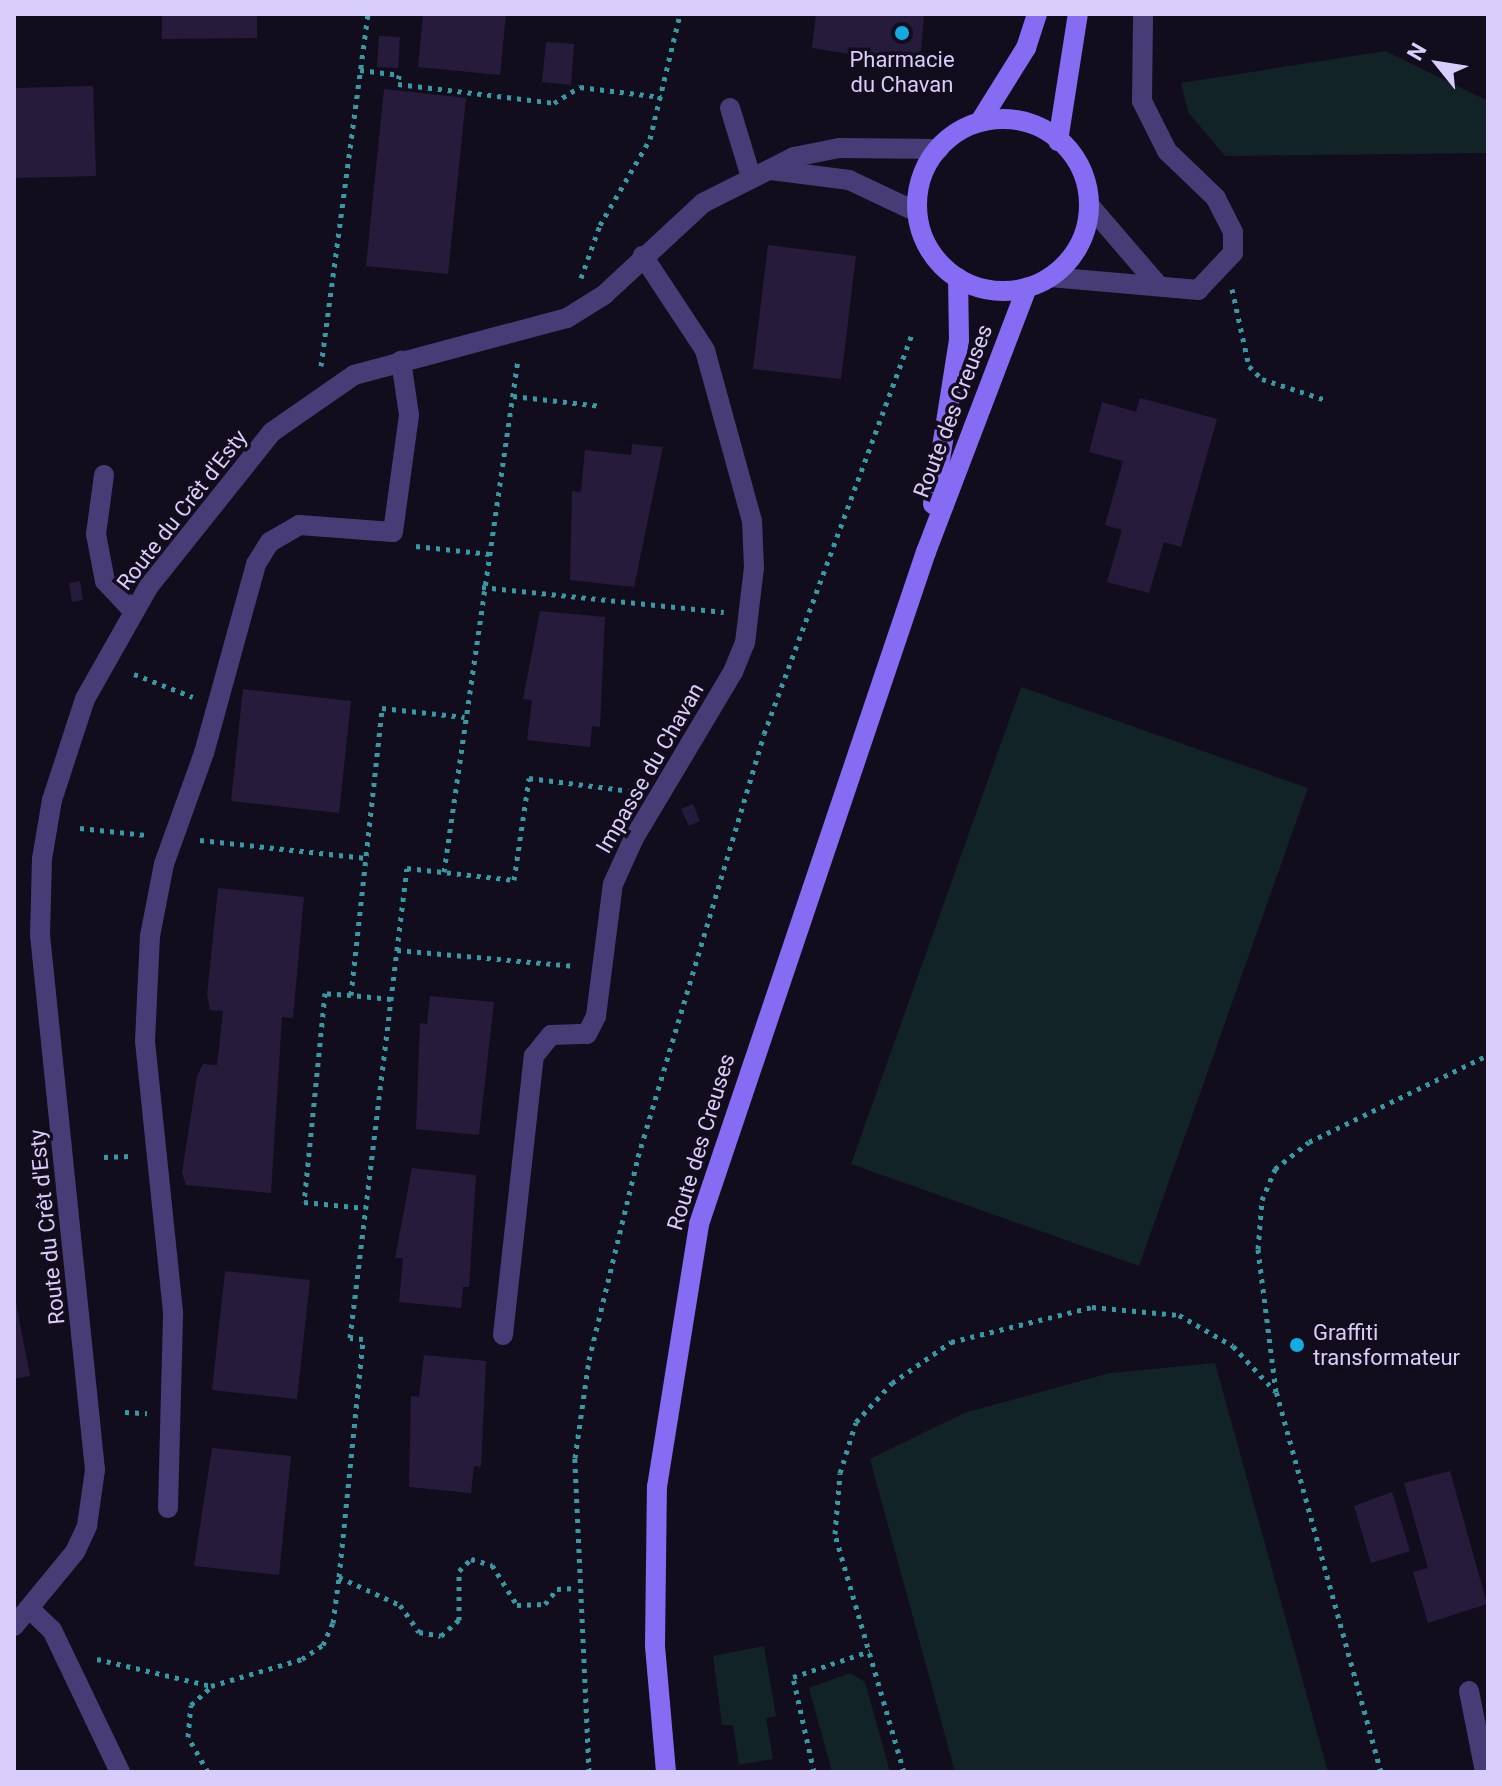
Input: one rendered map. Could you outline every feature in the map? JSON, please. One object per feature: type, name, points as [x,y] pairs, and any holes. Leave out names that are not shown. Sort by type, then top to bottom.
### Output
[{"type":"main road","points":[[981,120],[1028,122],[1058,141],[1074,155],[1090,206],[1082,239],[1050,277],[1027,288],[992,289],[958,278],[937,260],[917,212],[920,183],[939,149],[981,120],[1026,48],[1037,14]]},
{"type":"main road","points":[[1058,141],[1078,14]]},
{"type":"main road","name":"Route des Creuses","points":[[926,552],[959,340],[958,278]]},
{"type":"main road","name":"Route des Creuses","points":[[666,1772],[655,1645],[657,1487],[699,1224],[926,552],[1027,288]]},
{"type":"street","points":[[1050,277],[1198,290],[1221,271],[1233,253],[1227,217],[1167,151],[1142,101],[1143,14]]},
{"type":"street","points":[[730,108],[751,177]]},
{"type":"street","name":"Route du Crêt d'Esty","points":[[14,1626],[32,1611],[87,1526],[95,1470],[40,935],[42,859],[85,699],[134,612],[272,432],[354,375],[401,361],[522,335],[595,301],[703,203],[751,177],[839,148],[939,149]]},
{"type":"street","name":"Route du Crêt d'Esty","points":[[771,170],[849,180],[917,212]]},
{"type":"street","points":[[1090,206],[1158,285]]},
{"type":"street","name":"Impasse du Chavan","points":[[503,1335],[534,1056],[551,1035],[587,1034],[602,968],[613,884],[634,838],[733,672],[750,614],[752,521],[723,401],[695,331],[643,256]]},
{"type":"street","points":[[168,1508],[173,1312],[145,1041],[150,936],[173,837],[216,707],[256,564],[270,542],[299,525],[393,532],[409,415],[401,361]]},
{"type":"street","points":[[104,475],[96,534],[105,581],[134,612]]},
{"type":"street","points":[[32,1611],[52,1630],[120,1772]]},
{"type":"street","points":[[1469,1691],[1485,1772]]},
{"type":"path","points":[[321,367],[368,14]]},
{"type":"path","points":[[581,279],[600,225],[637,170],[661,97],[680,14]]},
{"type":"path","points":[[360,70],[399,75],[398,84],[554,103],[580,87],[661,97]]},
{"type":"path","points":[[570,285],[602,259]]},
{"type":"path","points":[[1221,271],[1242,318],[1249,366],[1262,379],[1326,400]]},
{"type":"path","points":[[581,279],[595,301]]},
{"type":"path","points":[[589,1772],[575,1588],[575,1458],[589,1360],[638,1157],[764,734],[912,334]]},
{"type":"path","points":[[444,872],[482,587],[490,554],[522,335]]},
{"type":"path","points":[[310,374],[334,360]]},
{"type":"path","points":[[513,396],[601,406]]},
{"type":"path","points":[[393,532],[405,545],[490,554]]},
{"type":"path","points":[[482,587],[750,614]]},
{"type":"path","points":[[134,674],[216,707]]},
{"type":"path","points":[[351,995],[382,708],[465,717]]},
{"type":"path","points":[[208,1772],[188,1737],[191,1705],[211,1686],[302,1659],[323,1645],[339,1577],[363,1339],[350,1338],[407,868],[514,880],[529,778],[660,794]]},
{"type":"path","points":[[80,828],[366,858]]},
{"type":"path","points":[[397,950],[602,968]]},
{"type":"path","points":[[365,1208],[304,1202],[325,993],[391,999]]},
{"type":"path","points":[[1381,1772],[1276,1392],[1258,1249],[1262,1200],[1275,1169],[1309,1142],[1488,1055]]},
{"type":"path","points":[[904,1772],[835,1534],[840,1473],[856,1422],[892,1383],[951,1342],[1009,1322],[1092,1307],[1179,1315],[1233,1346],[1276,1392]]},
{"type":"path","points":[[339,1577],[400,1605],[419,1632],[441,1636],[459,1620],[459,1571],[471,1559],[492,1565],[517,1605],[545,1604],[557,1589],[575,1588]]},
{"type":"path","points":[[814,1772],[793,1677],[870,1651]]},
{"type":"path","points":[[88,1657],[211,1686]]},
{"type":"shaded area","points":[[1385,51],[1488,101],[1488,153],[1225,156],[1188,112],[1181,83]]},
{"type":"shaded area","points":[[1021,687],[1308,788],[1139,1266],[851,1164]]},
{"type":"shaded area","points":[[1215,1363],[1328,1772],[955,1772],[870,1459],[964,1413],[1110,1373]]},
{"type":"shaded area","points":[[764,1646],[776,1716],[766,1718],[773,1759],[739,1765],[733,1725],[722,1725],[713,1656]]},
{"type":"shaded area","points":[[850,1673],[865,1682],[890,1772],[832,1772],[809,1688]]},
{"type":"building","points":[[162,14],[257,14],[257,38],[162,39]]},
{"type":"building","points":[[423,14],[506,14],[500,75],[418,67]]},
{"type":"building","points":[[816,14],[924,14],[920,65],[812,48]]},
{"type":"building","points":[[379,36],[400,37],[398,68],[377,67]]},
{"type":"building","points":[[546,42],[574,44],[571,85],[542,82]]},
{"type":"building","points":[[93,86],[96,176],[14,178],[14,88]]},
{"type":"building","points":[[384,89],[466,98],[448,274],[366,266]]},
{"type":"building","points":[[768,245],[856,256],[841,379],[753,369]]},
{"type":"building","points":[[1140,398],[1217,419],[1181,547],[1164,542],[1149,593],[1107,582],[1122,530],[1105,525],[1123,461],[1089,452],[1102,402],[1136,412]]},
{"type":"building","points":[[632,444],[663,447],[634,587],[570,580],[572,491],[581,492],[585,450],[631,455]]},
{"type":"building","points":[[80,581],[83,600],[72,602],[69,583]]},
{"type":"building","points":[[540,611],[605,617],[600,727],[592,726],[590,747],[527,740],[532,700],[523,699]]},
{"type":"building","points":[[243,689],[351,701],[339,813],[231,801]]},
{"type":"building","points":[[693,804],[700,821],[689,826],[681,809]]},
{"type":"building","points":[[218,888],[304,897],[293,1018],[282,1017],[271,1193],[186,1185],[182,1173],[197,1076],[203,1064],[217,1065],[223,1011],[210,1010],[207,995]]},
{"type":"building","points":[[430,996],[494,1002],[479,1135],[416,1129],[420,1023],[427,1024]]},
{"type":"building","points":[[412,1168],[476,1175],[469,1287],[463,1287],[461,1308],[399,1302],[403,1258],[395,1258]]},
{"type":"building","points":[[225,1271],[310,1280],[297,1399],[212,1390]]},
{"type":"building","points":[[14,1293],[30,1376],[14,1379]]},
{"type":"building","points":[[424,1355],[486,1361],[481,1467],[474,1466],[471,1493],[409,1487],[411,1396],[419,1397]]},
{"type":"building","points":[[212,1448],[291,1456],[279,1575],[194,1566]]},
{"type":"building","points":[[1450,1471],[1487,1604],[1428,1623],[1413,1572],[1428,1568],[1404,1483]]},
{"type":"building","points":[[1392,1492],[1410,1551],[1371,1563],[1354,1506]]},
{"type":"place","name":"Pharmacie du Chavan","points":[[902,33]]},
{"type":"place","name":"Graffiti transformateur","points":[[1297,1345]]}]
